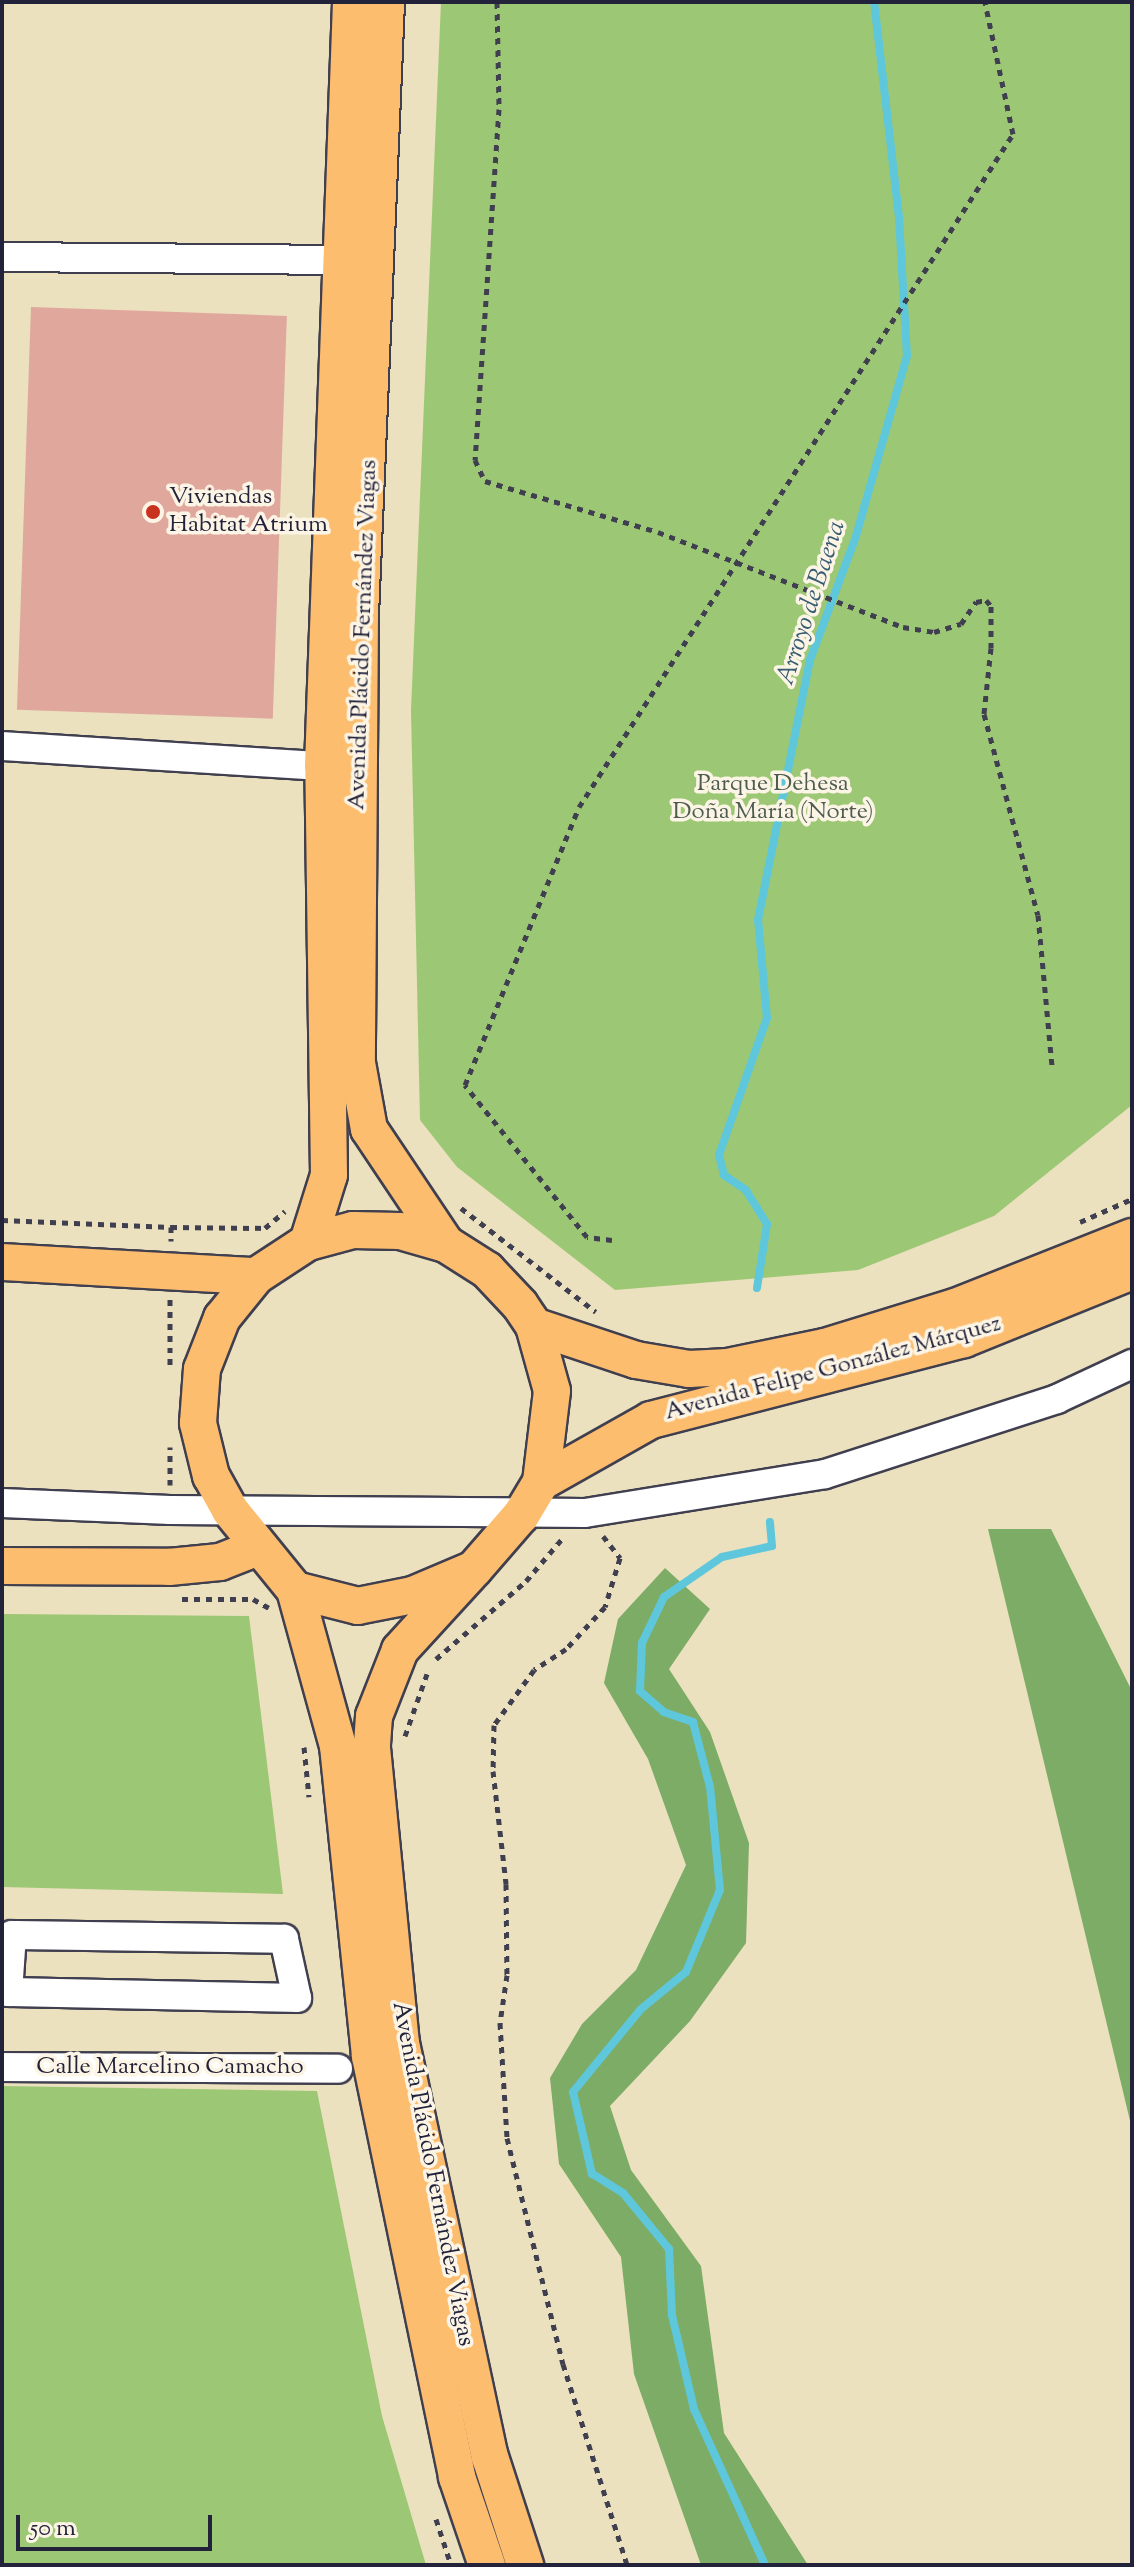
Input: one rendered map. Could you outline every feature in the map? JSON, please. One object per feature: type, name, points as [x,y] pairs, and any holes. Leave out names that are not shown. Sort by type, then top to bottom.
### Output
[{"type":"main road","name":"Avenida Plácido Fernández Viagas","points":[[308,1242],[329,1175],[323,766],[351,2]]},
{"type":"main road","name":"Avenida Plácido Fernández Viagas","points":[[386,2],[360,614],[357,1063],[369,1129],[446,1244]]},
{"type":"main road","points":[[474,1569],[413,1595],[358,1606],[295,1590],[230,1510],[211,1476],[198,1423],[202,1369],[222,1318],[256,1276],[308,1242],[353,1230],[400,1231],[446,1244],[487,1270],[534,1326],[552,1391],[541,1482]]},
{"type":"main road","name":"Avenida Felipe González Márquez","points":[[534,1326],[636,1360],[689,1369],[728,1367],[825,1347],[955,1307],[1132,1237]]},
{"type":"main road","points":[[9,1258],[256,1276]]},
{"type":"main road","name":"Avenida Felipe González Márquez","points":[[541,1482],[651,1420],[964,1339],[1132,1271]]},
{"type":"main road","name":"Avenida Plácido Fernández Viagas","points":[[525,2565],[490,2457],[401,2043],[372,1748],[374,1716],[400,1650],[521,1515],[541,1482]]},
{"type":"main road","points":[[2,1566],[169,1567],[220,1562],[258,1547]]},
{"type":"main road","name":"Avenida Plácido Fernández Viagas","points":[[295,1590],[338,1746],[370,2056],[457,2477],[487,2565]]},
{"type":"street","points":[[2,257],[343,260]]},
{"type":"street","points":[[2,746],[323,766]]},
{"type":"street","points":[[2,1503],[170,1510],[521,1515],[585,1513],[825,1474],[1057,1399],[1132,1364]]},
{"type":"street","points":[[12,1935],[284,1939],[297,1998],[8,1992],[5,1964],[12,1935]]},
{"type":"street","name":"Calle Marcelino Camacho","points":[[2,2067],[338,2069]]},
{"type":"path","points":[[497,2],[499,109],[475,460],[485,481],[658,532],[903,627],[934,632],[961,624],[976,602],[986,600],[991,606],[984,714],[1038,915],[1052,1067]]},
{"type":"path","points":[[612,1240],[587,1237],[465,1085],[579,807],[1013,134],[985,2]]},
{"type":"path","points":[[1075,1224],[1132,1199]]},
{"type":"path","points":[[457,1205],[593,1311],[607,1316]]},
{"type":"path","points":[[2,1220],[265,1228],[291,1206]]},
{"type":"path","points":[[170,1374],[171,1227]]},
{"type":"path","points":[[170,1435],[170,1510]]},
{"type":"path","points":[[401,1750],[429,1665],[526,1581],[585,1513],[620,1558],[605,1607],[566,1649],[534,1670],[494,1725],[493,1771],[506,1884],[507,1975],[500,2023],[507,2138],[563,2364],[627,2565]]},
{"type":"green space","name":"Parque Dehesa Doña María (Norte)","points":[[441,2],[1132,2],[1132,1105],[994,1216],[858,1270],[615,1290],[457,1167],[420,1120],[411,710]]},
{"type":"green space","points":[[988,1529],[1051,1529],[1132,1691],[1132,2129]]},
{"type":"green space","points":[[665,1568],[710,1609],[669,1669],[710,1732],[749,1843],[746,1943],[690,2021],[610,2106],[631,2170],[701,2266],[724,2433],[808,2565],[701,2565],[634,2374],[621,2257],[559,2164],[550,2078],[582,2024],[636,1970],[686,1865],[648,1759],[604,1683],[618,1619]]},
{"type":"green space","points":[[2,1614],[249,1616],[283,1894],[2,1887]]},
{"type":"green space","points":[[2,2086],[317,2091],[382,2416],[426,2565],[2,2565]]},
{"type":"building","name":"Viviendas Habitat Atrium","points":[[31,307],[287,316],[273,719],[17,710]]},
{"type":"waterway","name":"Arroyo de Baena","points":[[757,1288],[767,1224],[746,1190],[724,1175],[719,1155],[767,1018],[758,920],[810,660],[856,536],[907,356],[899,217],[874,2]]},
{"type":"waterway","points":[[765,2565],[694,2409],[672,2315],[669,2249],[623,2193],[592,2174],[573,2092],[641,2009],[686,1972],[720,1890],[710,1787],[693,1722],[664,1712],[640,1691],[642,1643],[664,1597],[722,1557],[772,1546],[770,1522]]},
{"type":"place","name":"Viviendas Habitat Atrium","points":[[153,512]]}]
